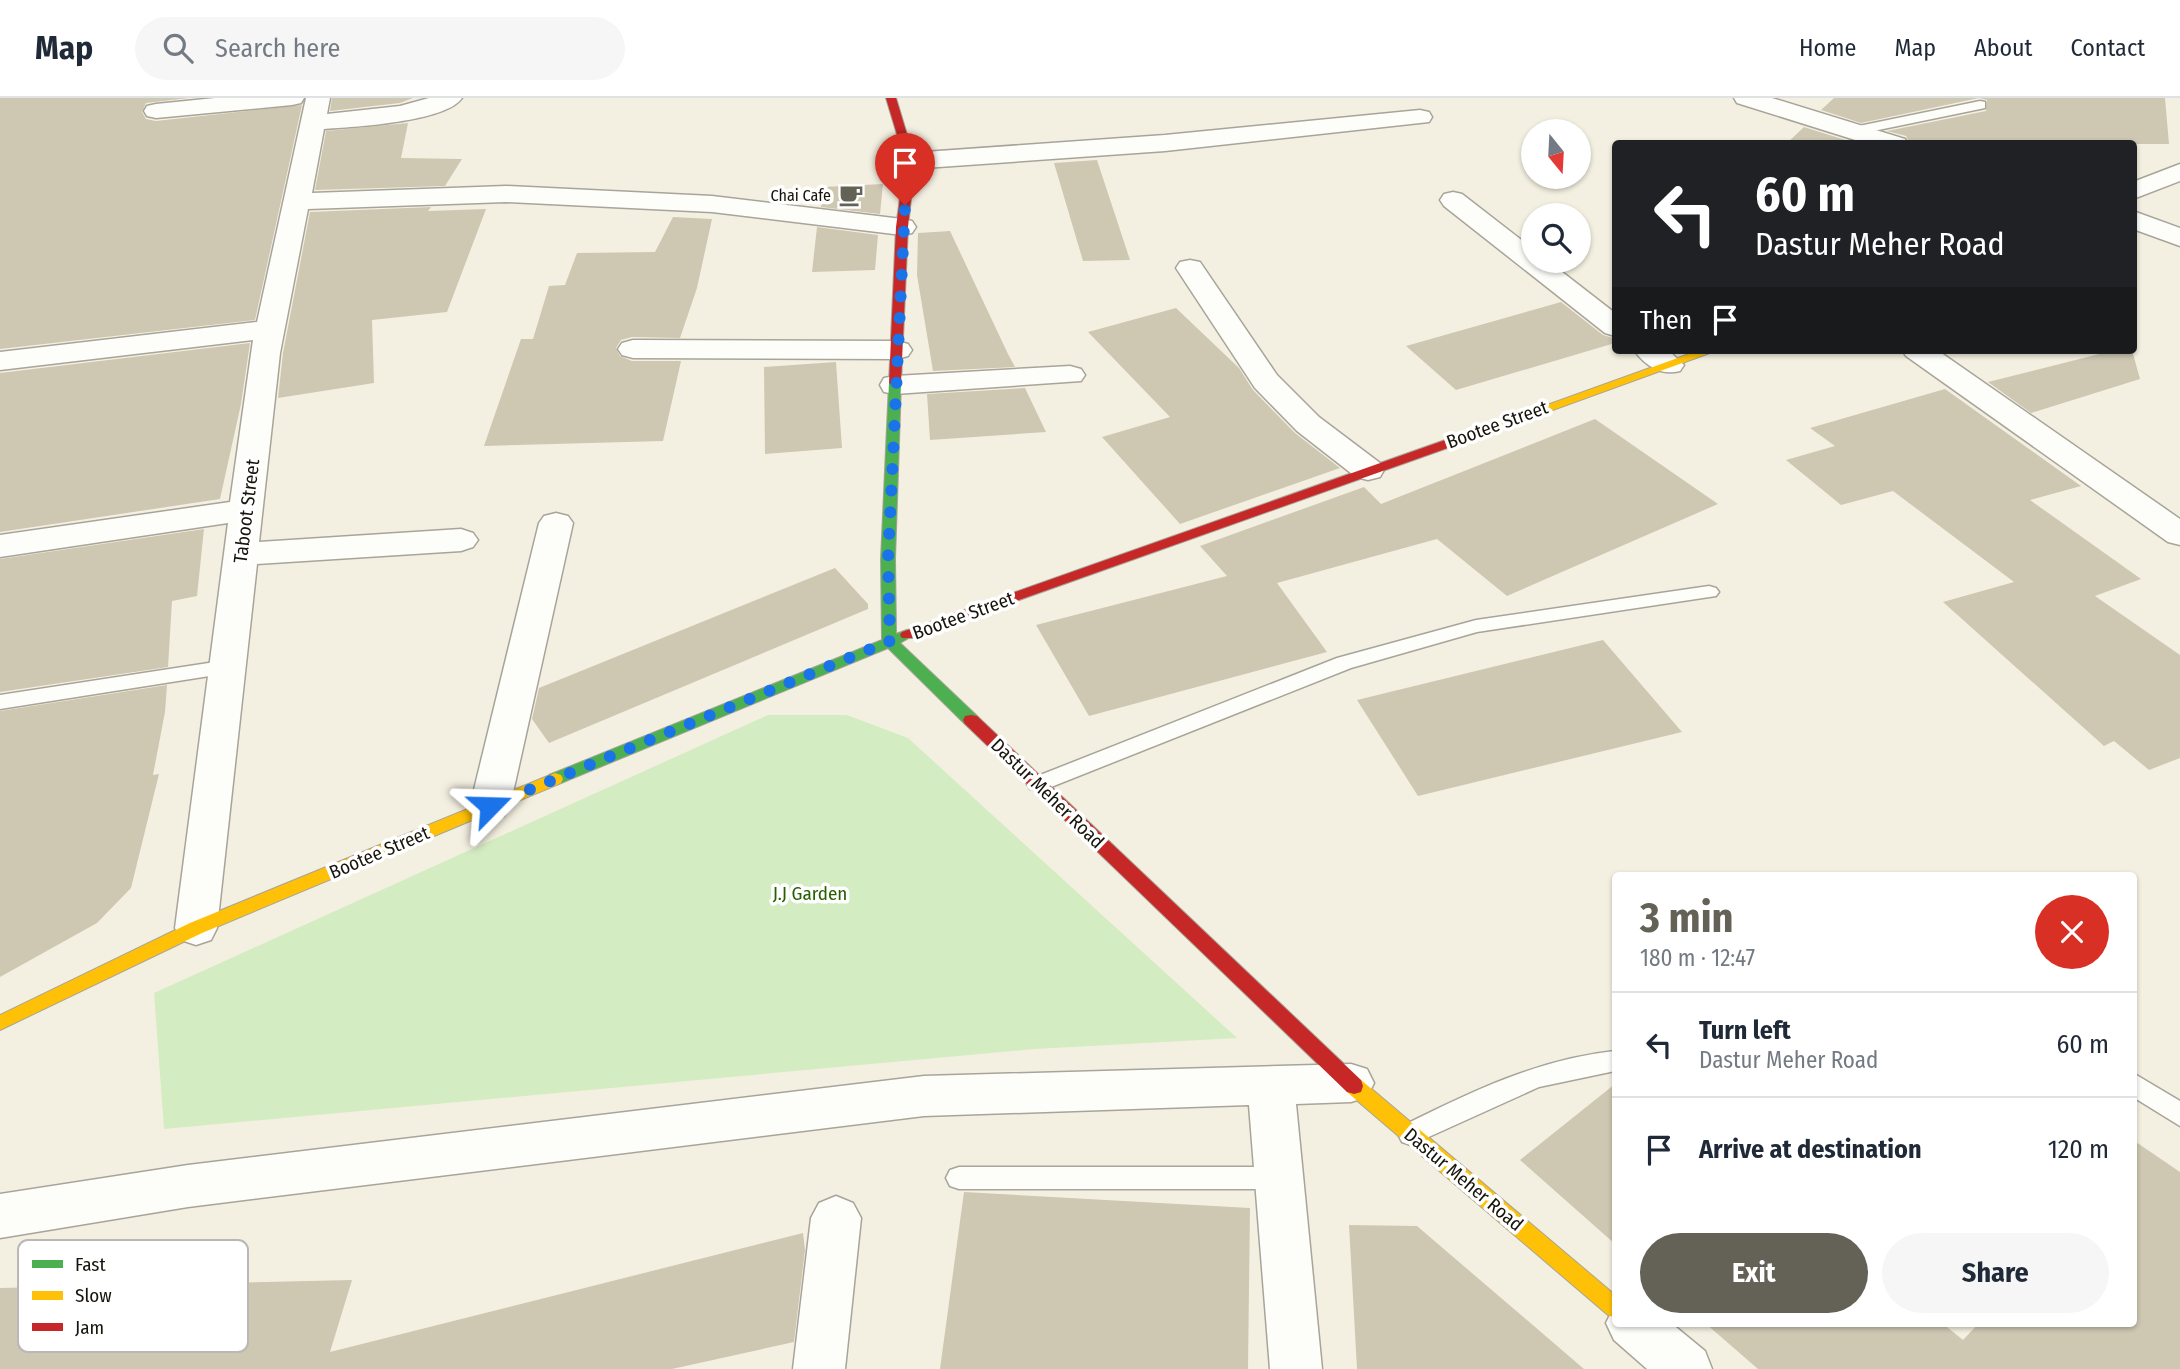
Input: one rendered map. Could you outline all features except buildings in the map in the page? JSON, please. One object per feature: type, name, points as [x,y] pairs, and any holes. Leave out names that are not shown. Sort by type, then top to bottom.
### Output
[{"type":"street","points":[[156,111],[308,106],[403,113],[434,106],[450,98]]},
{"type":"street","points":[[890,641],[888,559],[895,385],[902,227],[910,161],[891,98]]},
{"type":"street","points":[[1351,98],[1373,122]]},
{"type":"street","points":[[1746,98],[1883,140]]},
{"type":"street","name":"Taboot Street","points":[[196,928],[270,329],[298,201],[308,106]]},
{"type":"street","points":[[910,161],[1225,139],[1420,117]]},
{"type":"street","points":[[2137,189],[2180,172]]},
{"type":"street","points":[[298,201],[506,194],[712,204],[902,227]]},
{"type":"street","points":[[1453,200],[1612,325]]},
{"type":"street","points":[[2137,221],[2180,238]]},
{"type":"street","points":[[1190,268],[1266,381],[1308,424],[1368,470]]},
{"type":"street","points":[[0,361],[270,329]]},
{"type":"street","points":[[633,349],[897,350]]},
{"type":"street","name":"Bootee Street","points":[[0,1023],[196,928],[890,641],[1368,470],[1659,357],[1682,354]]},
{"type":"street","points":[[1923,354],[2180,536]]},
{"type":"street","points":[[895,385],[1070,375]]},
{"type":"street","points":[[0,546],[246,510]]},
{"type":"street","points":[[490,806],[556,523]]},
{"type":"street","points":[[241,554],[461,540]]},
{"type":"street","name":"Dastur Meher Road","points":[[890,641],[1351,1083],[1612,1305]]},
{"type":"street","points":[[0,1216],[188,1186],[924,1096],[1351,1083]]},
{"type":"street","points":[[1271,1086],[1296,1369]]},
{"type":"street","points":[[819,1369],[836,1218]]},
{"type":"street","points":[[1637,1327],[1686,1369]]},
{"type":"lane","points":[[1854,131],[1980,105]]},
{"type":"lane","points":[[1038,783],[1344,663],[1476,625],[1709,592]]},
{"type":"lane","points":[[0,702],[228,667]]},
{"type":"lane","points":[[1411,1134],[1496,1091],[1583,1063],[1612,1061]]},
{"type":"lane","points":[[2137,1086],[2180,1115]]},
{"type":"lane","points":[[959,1178],[1279,1178]]},
{"type":"green space","name":"J.J Garden","points":[[768,715],[847,715],[908,738],[1237,1038],[1035,1049],[164,1129],[154,993]]},
{"type":"traffic: fast","points":[[895,383],[888,559],[889,641],[971,720]]},
{"type":"traffic: fast","points":[[555,779],[907,635]]},
{"type":"traffic: slow","points":[[1482,431],[1701,354]]},
{"type":"traffic: slow","points":[[0,1023],[196,928],[555,779]]},
{"type":"traffic: slow","points":[[1354,1086],[1612,1305]]},
{"type":"traffic: jam","points":[[891,98],[910,161],[902,227],[895,383]]},
{"type":"traffic: jam","points":[[907,635],[1482,431]]},
{"type":"traffic: jam","points":[[971,720],[1354,1086]]},
{"type":"place","name":"Chai Cafe","points":[[851,195]]},
{"type":"route","points":[[490,806],[890,641],[888,559],[905,205]]}]
